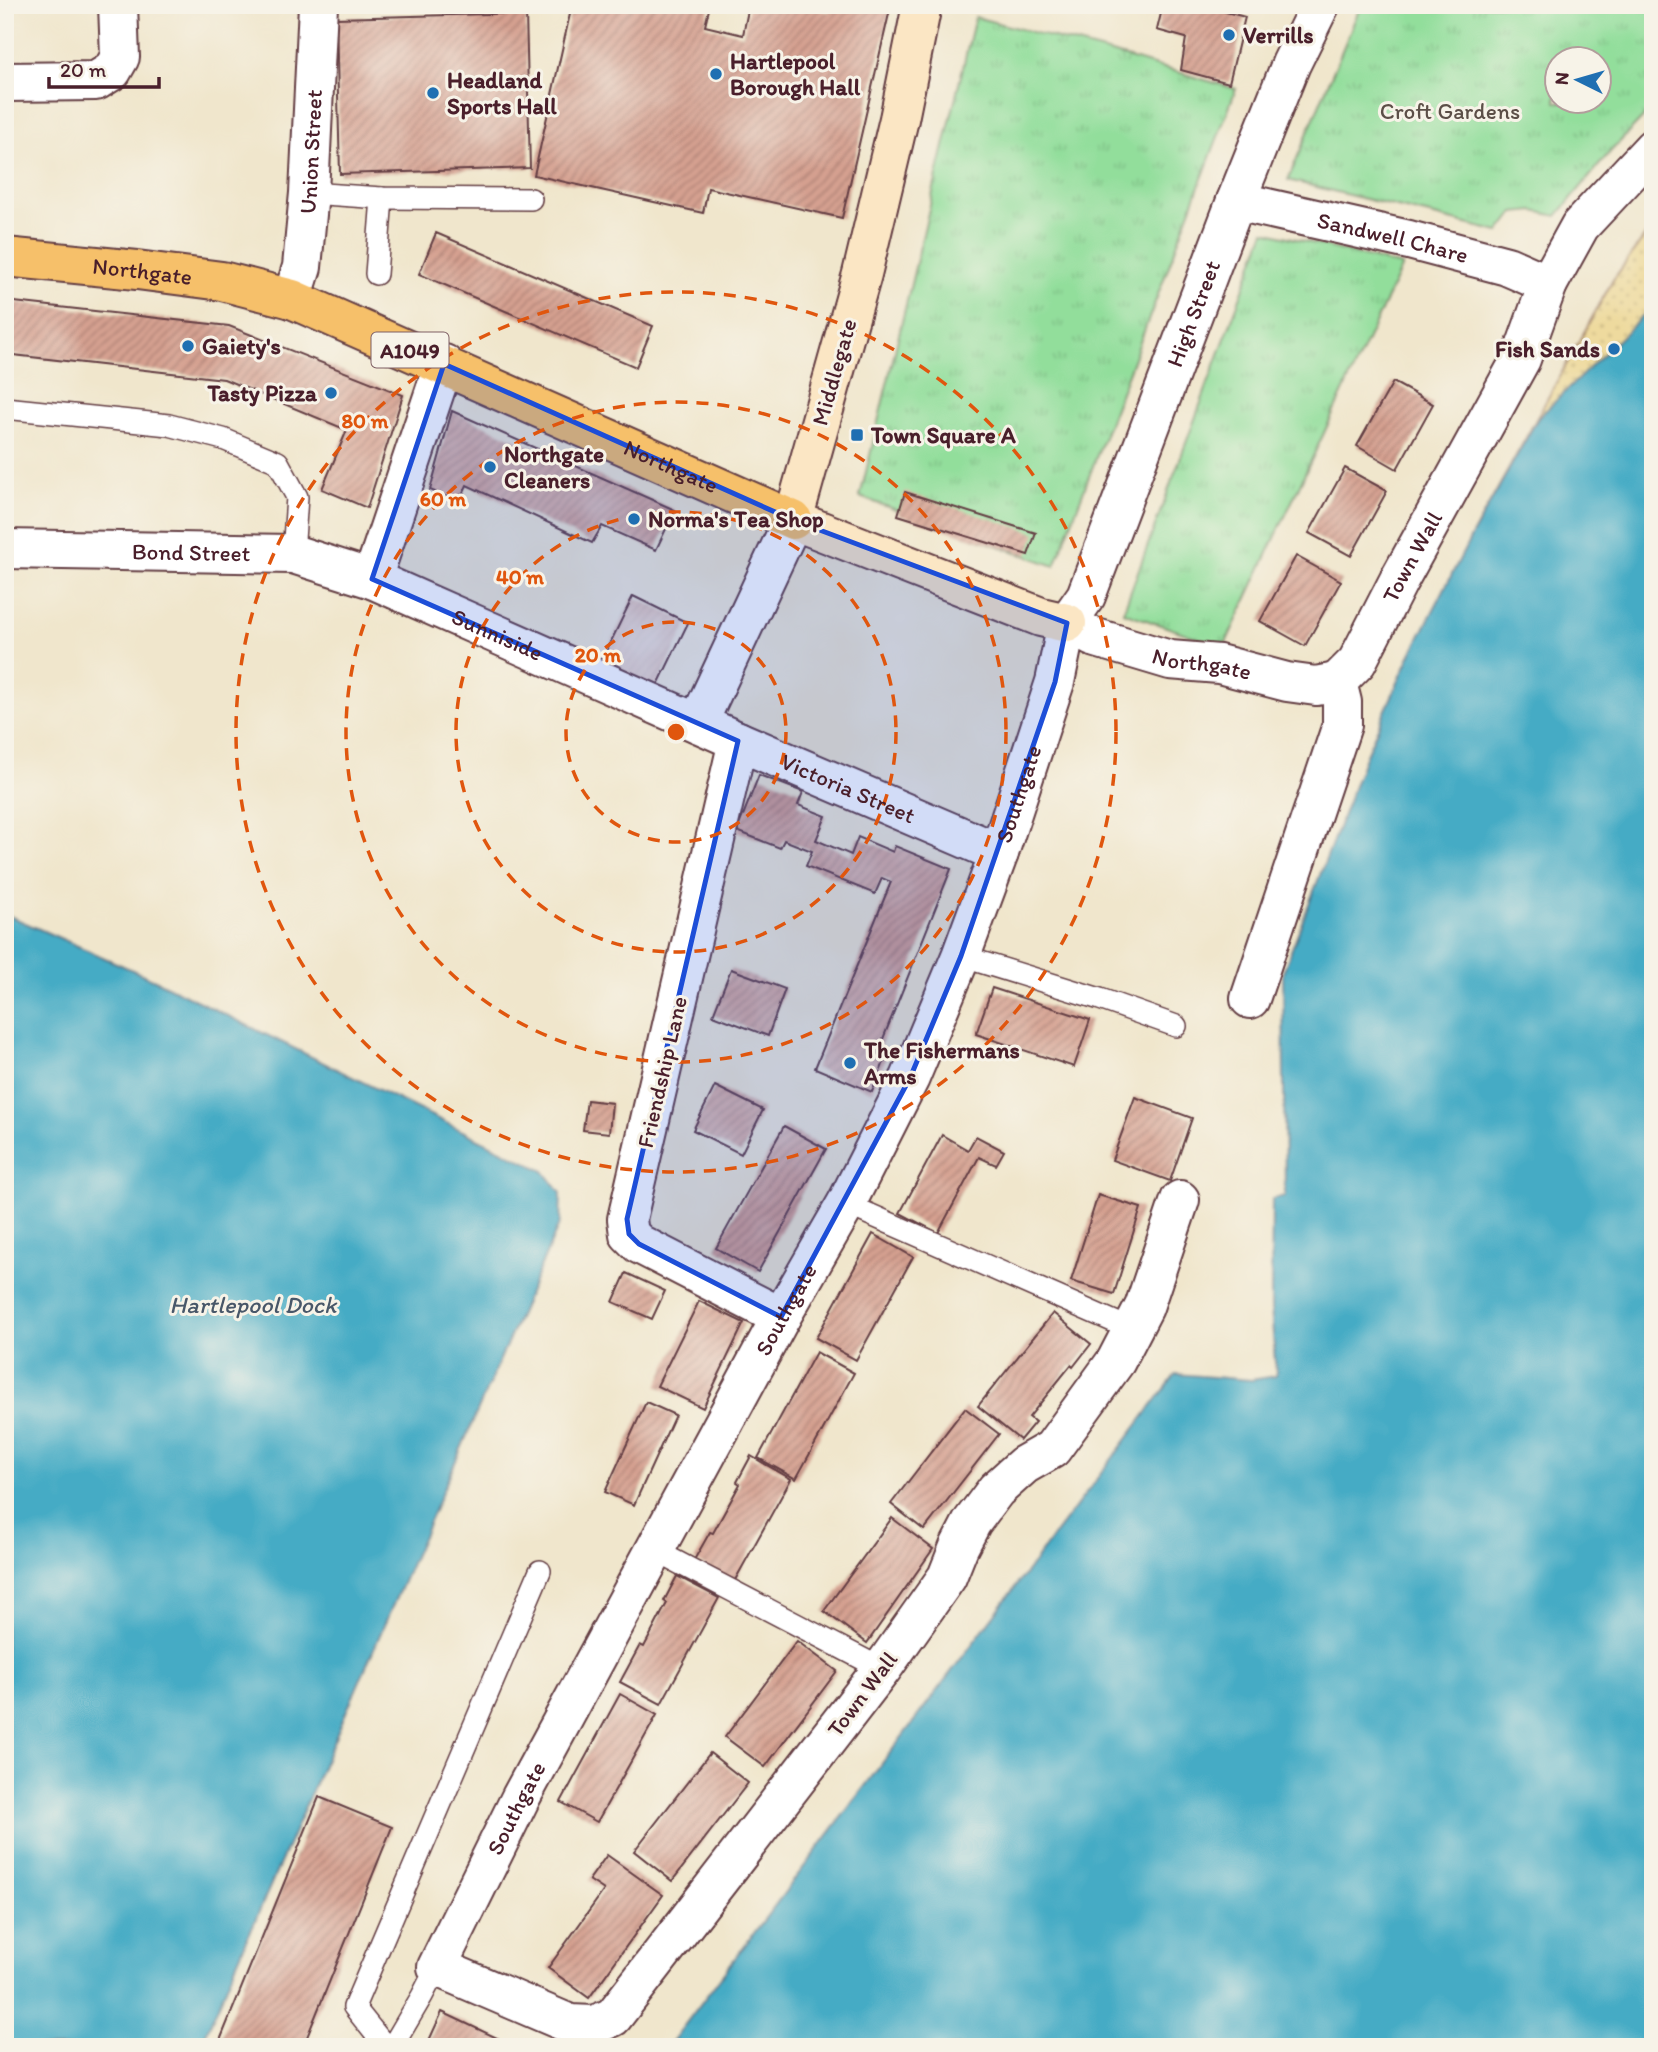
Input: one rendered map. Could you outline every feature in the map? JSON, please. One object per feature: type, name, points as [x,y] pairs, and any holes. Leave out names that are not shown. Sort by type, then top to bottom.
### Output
[{"type":"main road","name":"Northgate","points":[[5,257],[222,281],[292,299],[793,520]]},
{"type":"street","points":[[5,82],[96,81],[112,71],[120,57],[118,5]]},
{"type":"street","name":"Union Street","points":[[292,299],[302,267],[309,193],[318,5]]},
{"type":"street","name":"Middlegate","points":[[698,723],[793,520],[862,274],[899,119],[922,5]]},
{"type":"street","name":"High Street","points":[[1067,623],[1086,596],[1236,201],[1291,64],[1320,5]]},
{"type":"street","name":"Town Wall","points":[[1337,682],[1357,662],[1521,359],[1548,284],[1580,226],[1653,148]]},
{"type":"street","name":"Sandwell Chare","points":[[1236,201],[1409,240],[1507,266],[1548,284]]},
{"type":"street","points":[[372,579],[444,364]]},
{"type":"street","name":"Northgate","points":[[793,520],[1041,617],[1067,623],[1093,637],[1170,660],[1219,664],[1287,682],[1316,686],[1337,682]]},
{"type":"street","name":"Bond Street","points":[[5,549],[293,554],[372,579]]},
{"type":"street","name":"Sunniside","points":[[372,579],[698,723]]},
{"type":"street","name":"Southgate","points":[[436,1967],[521,1797],[781,1317],[846,1204],[910,1078],[961,956],[999,853],[1055,682],[1067,623]]},
{"type":"street","points":[[1250,999],[1342,725],[1342,702],[1337,682]]},
{"type":"street","name":"Victoria Street","points":[[698,723],[999,853]]},
{"type":"street","name":"Friendship Lane","points":[[738,741],[627,1219],[629,1234],[639,1244],[781,1317]]},
{"type":"street","name":"Town Wall","points":[[436,1967],[570,2024],[594,2025],[613,2017],[881,1669],[947,1577],[972,1522],[996,1490],[1024,1465],[1052,1449],[1116,1361],[1144,1307],[1180,1200]]},
{"type":"lane","points":[[309,193],[382,198],[531,199]]},
{"type":"lane","points":[[376,274],[382,198]]},
{"type":"lane","points":[[5,408],[169,425],[223,439],[278,462],[297,497],[293,554]]},
{"type":"lane","points":[[961,956],[1177,1026]]},
{"type":"lane","points":[[846,1204],[1133,1330]]},
{"type":"lane","points":[[654,1550],[881,1669]]},
{"type":"lane","points":[[386,2047],[354,2007],[540,1571]]},
{"type":"lane","points":[[393,2047],[436,1967]]},
{"type":"highlighted area","points":[[444,364],[793,520],[1067,623],[1055,682],[961,956],[910,1078],[781,1317],[639,1244],[629,1234],[627,1219],[738,741],[372,579]]},
{"type":"green space","name":"Croft Gardens","points":[[1361,5],[1653,5],[1653,107],[1610,152],[1557,216],[1534,211],[1514,213],[1499,232],[1288,180]]},
{"type":"green space","points":[[975,17],[1236,89],[1055,566],[860,497]]},
{"type":"green space","points":[[1265,231],[1402,266],[1224,647],[1123,612]]},
{"type":"sand","name":"Fish Sands","points":[[1653,225],[1653,443],[1471,537],[1613,280]]},
{"type":"water","points":[[1653,306],[1653,2047],[668,2047],[1176,1374],[1251,1380],[1276,1376],[1271,1307],[1272,1199],[1285,1196],[1283,972],[1367,752],[1409,658],[1471,537],[1538,418]]},
{"type":"water","name":"Hartlepool Dock","points":[[5,914],[155,980],[544,1171],[561,1193],[560,1222],[200,2047],[5,2047]]},
{"type":"building","name":"Hartlepool Borough Hall","points":[[572,5],[710,5],[705,26],[743,35],[749,5],[801,5],[829,12],[831,5],[891,5],[842,218],[708,188],[703,213],[534,175]]},
{"type":"building","points":[[1163,5],[1199,5],[1245,17],[1229,83],[1181,70],[1186,38],[1157,30]]},
{"type":"building","name":"Headland Sports Hall","points":[[526,13],[530,168],[340,174],[336,18]]},
{"type":"building","points":[[436,233],[653,326],[636,367],[419,274]]},
{"type":"building","points":[[5,301],[229,326],[403,395],[367,508],[322,489],[347,430],[224,379],[5,354]]},
{"type":"building","points":[[1393,382],[1433,404],[1397,469],[1357,446]]},
{"type":"building","points":[[452,411],[675,510],[656,550],[602,526],[592,543],[467,485],[459,502],[430,490]]},
{"type":"building","points":[[1345,468],[1387,491],[1351,556],[1309,533]]},
{"type":"building","points":[[905,492],[1036,533],[1028,555],[898,515]]},
{"type":"building","points":[[1296,556],[1341,581],[1305,646],[1260,621]]},
{"type":"building","points":[[633,596],[688,623],[654,693],[599,666]]},
{"type":"building","points":[[759,775],[803,792],[798,805],[826,816],[816,840],[851,855],[858,837],[893,852],[895,846],[951,869],[877,1054],[886,1057],[872,1092],[815,1068],[891,882],[882,878],[875,894],[806,866],[812,851],[784,840],[780,848],[737,831]]},
{"type":"building","points":[[731,969],[785,989],[768,1036],[713,1015]]},
{"type":"building","points":[[992,988],[1090,1020],[1074,1067],[976,1034]]},
{"type":"building","points":[[715,1086],[763,1110],[741,1154],[693,1130]]},
{"type":"building","points":[[1135,1097],[1192,1118],[1170,1181],[1112,1160]]},
{"type":"building","points":[[587,1100],[612,1103],[609,1133],[583,1130]]},
{"type":"building","points":[[784,1126],[826,1149],[758,1272],[716,1248]]},
{"type":"building","points":[[942,1135],[968,1150],[976,1136],[1004,1151],[996,1165],[979,1157],[938,1233],[900,1213]]},
{"type":"building","points":[[1098,1195],[1141,1208],[1114,1294],[1071,1281]]},
{"type":"building","points":[[873,1234],[913,1257],[856,1360],[816,1338]]},
{"type":"building","points":[[626,1273],[665,1291],[652,1319],[613,1302]]},
{"type":"building","points":[[699,1301],[744,1323],[703,1408],[657,1386]]},
{"type":"building","points":[[1053,1313],[1091,1344],[1029,1417],[1035,1422],[1020,1440],[978,1406]]},
{"type":"building","points":[[816,1352],[854,1373],[796,1479],[758,1458]]},
{"type":"building","points":[[646,1402],[675,1415],[634,1505],[605,1492]]},
{"type":"building","points":[[965,1408],[999,1434],[924,1530],[891,1504]]},
{"type":"building","points":[[751,1456],[791,1479],[734,1582],[694,1560],[710,1532],[713,1533],[740,1484],[737,1482]]},
{"type":"building","points":[[892,1518],[933,1549],[867,1643],[824,1611]]},
{"type":"building","points":[[677,1576],[719,1598],[661,1704],[620,1682],[640,1645],[644,1647],[667,1603],[664,1601]]},
{"type":"building","points":[[797,1641],[837,1671],[765,1767],[725,1737]]},
{"type":"building","points":[[620,1694],[657,1715],[597,1822],[561,1802]]},
{"type":"building","points":[[710,1753],[748,1783],[672,1881],[634,1851]]},
{"type":"building","points":[[319,1797],[392,1827],[303,2047],[229,2047],[219,2043]]},
{"type":"building","points":[[607,1855],[663,1895],[589,1998],[548,1968],[604,1890],[589,1880]]},
{"type":"building","points":[[442,2012],[516,2047],[426,2047]]},
{"type":"place","name":"Verrills","points":[[1229,35]]},
{"type":"place","name":"Hartlepool Borough Hall","points":[[716,74]]},
{"type":"place","name":"Headland Sports Hall","points":[[433,93]]},
{"type":"place","name":"Gaiety's","points":[[188,346]]},
{"type":"place","name":"Fish Sands","points":[[1614,349]]},
{"type":"place","name":"Tasty Pizza","points":[[331,393]]},
{"type":"place","name":"Town Square A","points":[[857,435]]},
{"type":"place","name":"Northgate Cleaners","points":[[490,467]]},
{"type":"place","name":"Norma's Tea Shop","points":[[634,519]]},
{"type":"place","name":"The Fishermans Arms","points":[[850,1063]]}]
